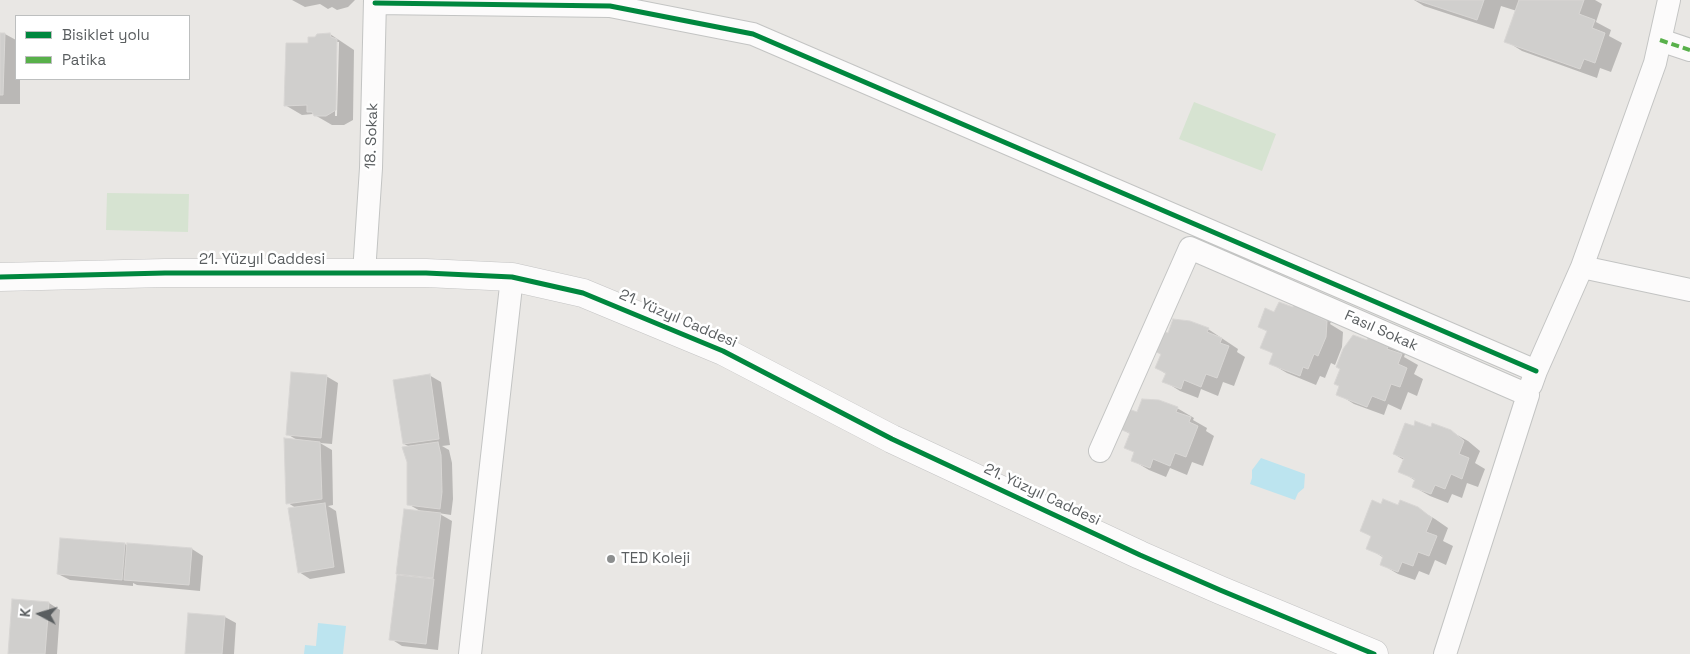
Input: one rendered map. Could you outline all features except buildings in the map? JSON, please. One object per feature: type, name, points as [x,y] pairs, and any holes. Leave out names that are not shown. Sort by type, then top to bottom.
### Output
[{"type":"street","points":[[1445,654],[1536,370],[1582,267],[1655,63],[1668,0]]},
{"type":"street","points":[[376,2],[610,6],[753,34],[1536,370]]},
{"type":"street","name":"18. Sokak","points":[[364,273],[371,168],[376,2]]},
{"type":"street","points":[[1660,40],[1690,50]]},
{"type":"street","name":"Fasıl Sokak","points":[[1100,451],[1190,248],[1528,395]]},
{"type":"street","points":[[1582,267],[1690,290]]},
{"type":"street","name":"21. Yüzyıl Caddesi","points":[[0,277],[165,272],[364,273],[512,277],[584,293],[724,351],[892,439],[1140,555],[1374,654]]},
{"type":"street","points":[[470,654],[512,277]]},
{"type":"green space","points":[[1194,102],[1276,134],[1262,171],[1179,139]]},
{"type":"green space","points":[[107,193],[189,194],[188,232],[106,230]]},
{"type":"water","points":[[1261,458],[1305,474],[1304,488],[1298,493],[1295,500],[1250,484],[1252,470]]},
{"type":"water","points":[[318,623],[346,626],[343,654],[304,654],[305,645],[316,646]]},
{"type":"marked path","points":[[1660,40],[1690,50]]},
{"type":"cycle path","points":[[375,3],[610,6],[753,34],[1536,371]]},
{"type":"cycle path","points":[[0,277],[165,273],[426,273],[512,277],[583,293],[723,351],[892,439],[1140,555],[1374,654]]},
{"type":"place","name":"TED Koleji","points":[[611,559]]}]
